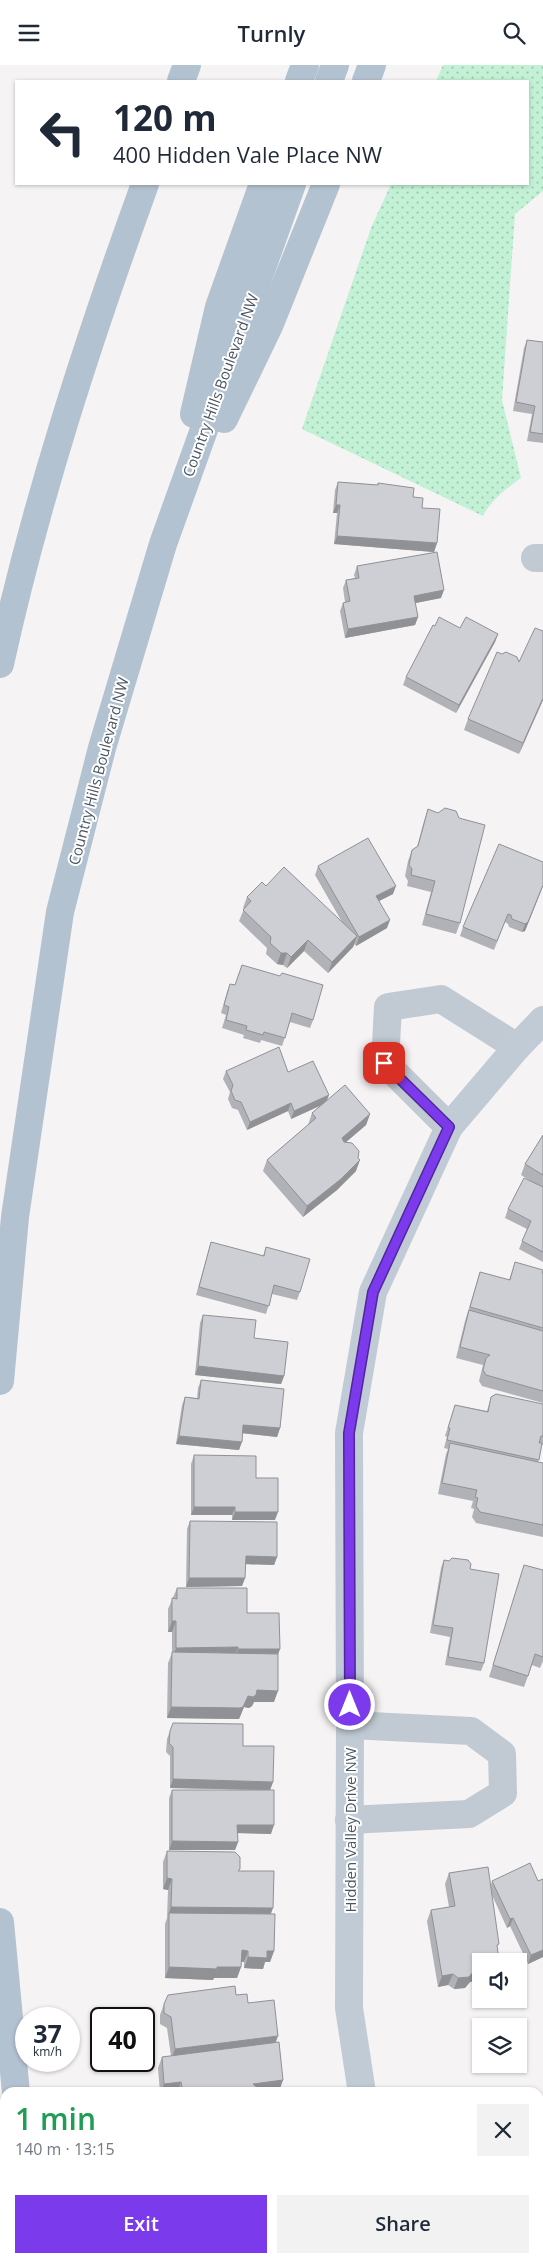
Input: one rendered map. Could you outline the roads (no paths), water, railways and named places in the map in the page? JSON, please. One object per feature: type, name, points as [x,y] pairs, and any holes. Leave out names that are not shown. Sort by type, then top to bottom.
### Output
[{"type":"main road","points":[[181,80],[187,65]]},
{"type":"main road","points":[[299,80],[305,65]]},
{"type":"main road","points":[[329,80],[335,65]]},
{"type":"main road","points":[[366,80],[372,65]]},
{"type":"main road","points":[[0,664],[51,461],[102,304],[145,185]]},
{"type":"main road","points":[[163,544],[219,307],[263,185]]},
{"type":"main road","name":"Country Hills Boulevard NW","points":[[0,1381],[15,1217],[60,912],[102,748],[163,544],[292,185]]},
{"type":"main road","points":[[163,544],[269,326],[326,185]]},
{"type":"main road","points":[[0,1922],[15,2087]]},
{"type":"street","points":[[449,1127],[384,1063],[388,1007],[441,999],[517,1047]]},
{"type":"street","name":"Hidden Valley Drive NW","points":[[361,2087],[349,2008],[349,1433],[373,1292],[449,1127],[517,1047],[543,1020]]},
{"type":"street","points":[[349,1820],[469,1814],[503,1793],[502,1754],[471,1731],[350,1725]]}]
